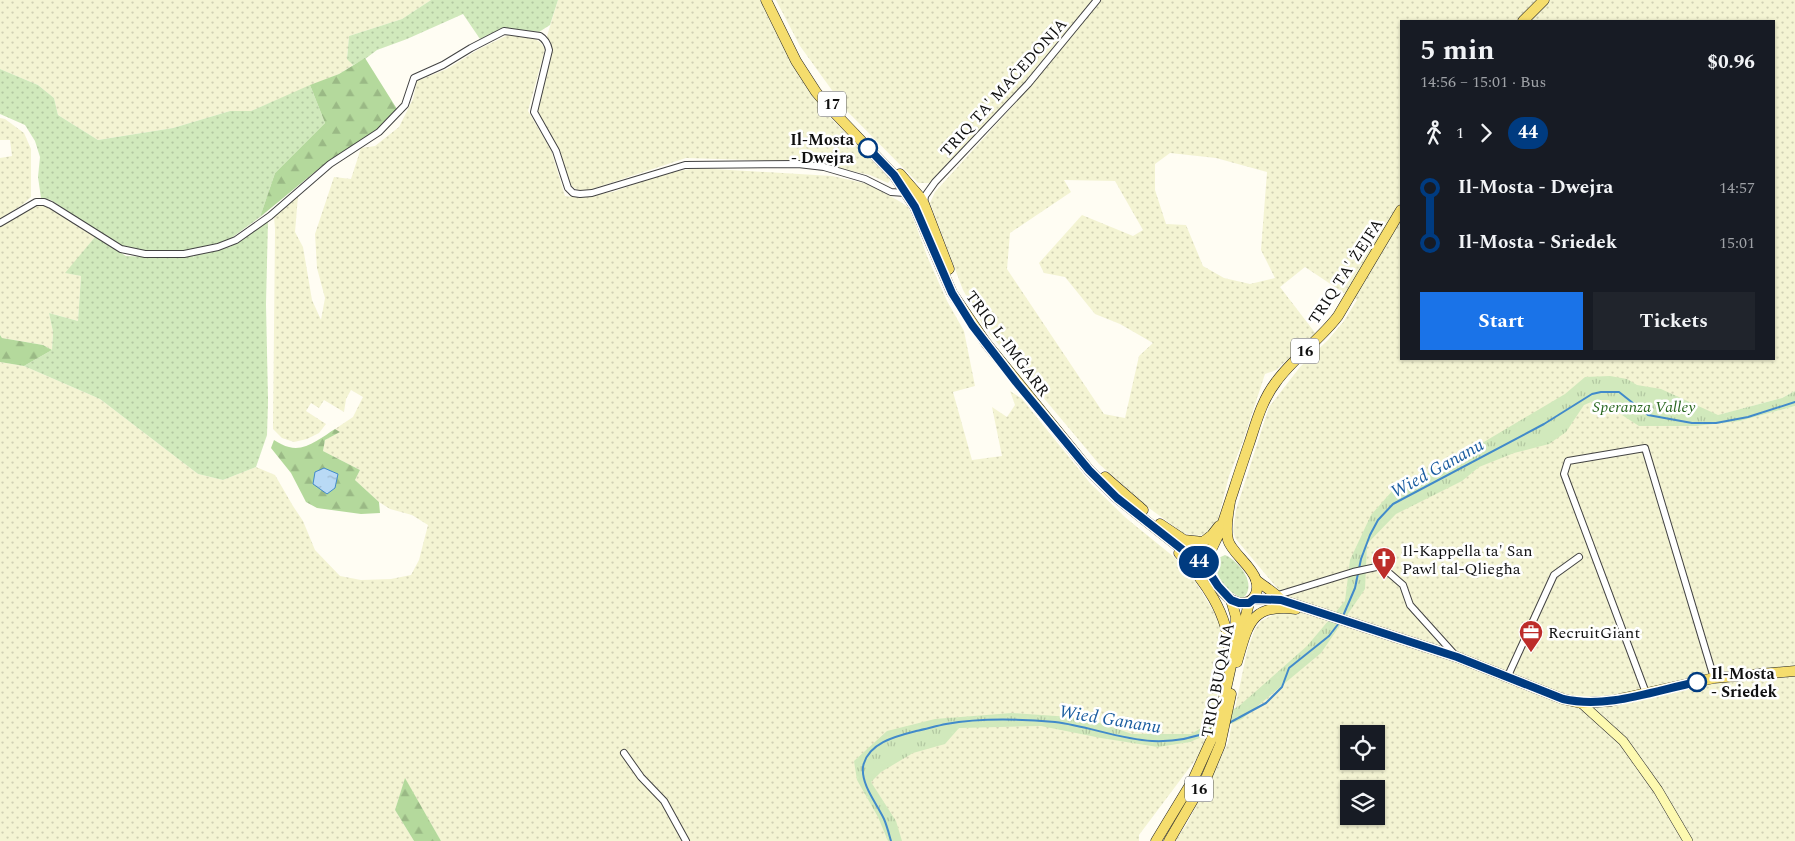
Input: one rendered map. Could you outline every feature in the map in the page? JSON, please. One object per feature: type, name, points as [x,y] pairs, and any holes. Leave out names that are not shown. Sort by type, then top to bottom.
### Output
[{"type":"main road","name":"TRIQ L-IMĠARR","points":[[766,0],[796,61],[816,92],[909,192],[920,196],[957,291],[990,339],[1093,466],[1180,542],[1191,547],[1213,550]]},
{"type":"main road","name":"TRIQ L-IMĠARR","points":[[771,0],[801,58],[820,89],[896,170],[909,192],[952,293],[972,325],[1016,382],[1089,470],[1117,498],[1207,569]]},
{"type":"main road","points":[[1518,20],[1535,0]]},
{"type":"main road","points":[[1524,20],[1544,0]]},
{"type":"main road","name":"TRIQ TA' ŻEJFA","points":[[1213,550],[1266,398],[1286,370],[1328,329],[1338,316],[1400,212]]},
{"type":"main road","points":[[1117,498],[1146,525],[1174,547],[1202,580],[1222,614],[1227,631],[1229,644],[1228,680]]},
{"type":"main road","points":[[1158,523],[1184,540],[1203,542],[1212,535],[1230,502]]},
{"type":"main road","name":"TRIQ TA' ŻEJFA","points":[[1230,502],[1227,535],[1228,542],[1232,546]]},
{"type":"main road","points":[[1213,550],[1221,545],[1232,546]]},
{"type":"main road","name":"16","points":[[1232,546],[1256,580],[1257,592],[1251,601]]},
{"type":"main road","name":"16","points":[[1213,550],[1207,562],[1207,569],[1218,586],[1231,600]]},
{"type":"main road","points":[[1256,580],[1270,592],[1317,612],[1457,657],[1563,699],[1581,703],[1611,701],[1714,678],[1795,671]]},
{"type":"main road","points":[[1231,600],[1239,603],[1280,597]]},
{"type":"main road","name":"TRIQ BUQANA","points":[[1156,841],[1193,780],[1213,740],[1218,725],[1236,630],[1236,617],[1231,600]]},
{"type":"main road","name":"TRIQ BUQANA","points":[[1169,841],[1206,776],[1224,735],[1241,631],[1251,601]]},
{"type":"main road","points":[[1236,665],[1251,621],[1261,612],[1271,608],[1293,608],[1317,612]]},
{"type":"street","name":"TRIQ TA' MAĊEDONJA","points":[[924,204],[925,196],[935,182],[1028,84],[1097,0]]},
{"type":"street","points":[[0,222],[41,201],[51,204],[121,250],[162,255],[184,254],[231,242],[270,216],[330,164],[379,132],[405,105],[414,78],[443,65],[479,43],[506,31],[540,36],[548,46],[549,50],[534,112],[556,151],[566,185],[573,193],[592,193],[685,165],[798,164],[824,167],[865,179],[891,192],[929,191]]},
{"type":"street","points":[[1646,693],[1564,474],[1568,461],[1645,448],[1714,678]]},
{"type":"street","points":[[1507,678],[1554,575],[1579,557]]},
{"type":"street","points":[[1280,597],[1353,572],[1380,566],[1402,584],[1410,605],[1457,657]]},
{"type":"street","points":[[1581,703],[1623,740],[1658,790],[1688,841]]},
{"type":"street","points":[[624,753],[641,776],[664,800],[686,841]]},
{"type":"green space","points":[[0,0],[431,0],[402,19],[349,36],[347,58],[353,65],[339,74],[251,111],[230,111],[173,128],[98,140],[58,115],[54,98],[38,85],[0,69]]},
{"type":"green space","points":[[431,0],[558,0],[550,25],[539,32],[503,28],[480,39],[463,14],[377,50],[353,65],[347,59],[349,36],[402,19]]},
{"type":"green space","points":[[558,0],[760,0],[793,63],[824,111],[891,179],[888,183],[870,175],[809,162],[686,158],[589,190],[580,191],[574,188],[568,183],[536,110],[551,49],[547,36]]},
{"type":"green space","points":[[776,0],[1795,0],[1795,391],[1782,398],[1719,415],[1740,421],[1795,406],[1795,841],[1175,841],[1188,822],[1228,743],[1247,651],[1255,629],[1261,621],[1275,614],[1278,589],[1235,538],[1233,530],[1236,510],[1269,407],[1300,367],[1328,340],[1344,321],[1357,300],[1305,267],[1280,287],[1316,334],[1276,370],[1265,374],[1243,441],[1229,476],[1217,523],[1210,531],[1203,535],[1197,536],[1183,533],[1149,508],[1099,464],[984,327],[963,290],[930,203],[935,192],[1030,87],[1027,83],[937,180],[930,183],[918,183],[847,111],[800,46]],"holes":[[[1170,153],[1216,158],[1267,172],[1261,250],[1275,278],[1250,284],[1224,278],[1203,266],[1186,225],[1166,224],[1155,190],[1155,164]],[[1064,180],[1115,181],[1143,230],[1133,236],[1082,215],[1039,263],[1044,273],[1065,277],[1095,314],[1120,324],[1153,343],[1139,356],[1125,418],[1104,414],[1007,269],[1010,233],[1071,192]]]},
{"type":"green space","points":[[508,35],[531,37],[540,42],[545,49],[528,111],[551,150],[565,196],[574,197],[613,192],[665,173],[697,168],[832,176],[868,184],[908,207],[947,301],[964,331],[975,386],[953,392],[972,460],[1002,456],[992,407],[1007,417],[1015,405],[1010,391],[1022,399],[1090,483],[1126,518],[1174,557],[1191,575],[1221,623],[1223,650],[1216,701],[1202,751],[1139,835],[1139,841],[441,841],[405,779],[395,810],[414,841],[0,841],[0,362],[24,366],[100,399],[198,474],[223,480],[256,467],[275,475],[303,521],[315,550],[340,576],[361,580],[391,579],[411,575],[419,560],[428,525],[412,515],[390,509],[379,502],[355,480],[360,470],[323,451],[325,440],[339,432],[335,429],[353,417],[363,397],[351,390],[346,399],[344,412],[324,400],[319,408],[311,403],[306,411],[326,424],[319,433],[307,439],[294,442],[282,438],[273,429],[274,216],[298,196],[295,232],[303,247],[312,300],[321,320],[325,298],[317,268],[315,234],[334,177],[351,179],[361,148],[375,146],[399,127],[413,99],[417,81],[447,69],[479,49]]},
{"type":"green space","points":[[365,58],[397,109],[378,133],[322,166],[260,217],[275,173],[325,123],[310,85],[339,74]]},
{"type":"green space","points":[[0,69],[38,85],[54,98],[58,115],[98,140],[173,128],[230,111],[251,111],[310,85],[325,123],[275,173],[260,217],[230,239],[200,250],[175,253],[143,252],[121,248],[51,200],[41,198],[38,177],[40,157],[35,141],[25,125],[0,114]]},
{"type":"green space","points":[[0,118],[5,119],[24,133],[31,149],[31,197],[0,219],[0,158],[12,156],[10,140],[0,140]]},
{"type":"green space","points":[[37,204],[51,207],[95,237],[66,273],[81,276],[78,321],[49,313],[53,332],[52,350],[43,345],[2,338],[0,335],[0,225]]},
{"type":"green space","points":[[268,220],[266,304],[267,435],[256,467],[223,480],[198,474],[100,399],[24,366],[52,350],[53,332],[49,313],[78,321],[81,276],[65,273],[95,237],[126,256],[172,258],[194,255],[193,258],[195,255],[230,247]]},
{"type":"green space","points":[[0,335],[2,338],[43,345],[52,350],[24,366],[0,362]]},
{"type":"green space","name":"Speranza Valley","points":[[1610,376],[1627,379],[1637,385],[1661,389],[1718,415],[1782,398],[1795,391],[1795,406],[1740,421],[1696,426],[1639,426],[1622,415],[1609,400],[1596,400],[1584,405],[1566,432],[1549,444],[1514,453],[1479,467],[1462,481],[1396,514],[1367,544],[1365,589],[1321,653],[1242,719],[1190,742],[1158,747],[1041,726],[959,728],[945,744],[913,753],[881,772],[871,782],[896,821],[902,841],[888,841],[878,817],[857,780],[854,761],[887,731],[935,719],[1012,713],[1085,718],[1132,734],[1191,734],[1239,706],[1307,646],[1345,601],[1350,560],[1371,515],[1401,481],[1435,471],[1565,394],[1585,377]]},
{"type":"green space","points":[[335,429],[340,432],[325,440],[323,451],[360,470],[355,480],[379,502],[380,513],[361,514],[317,508],[306,502],[291,473],[271,448],[274,440],[287,447],[307,446]]},
{"type":"green space","points":[[1225,555],[1236,562],[1248,580],[1247,593],[1243,598],[1232,593],[1219,577],[1215,565],[1216,559]]},
{"type":"green space","points":[[405,778],[441,841],[414,841],[395,810]]},
{"type":"water","points":[[324,468],[338,474],[335,488],[327,494],[313,484],[315,472]]},
{"type":"waterway","name":"Wied Gananu","points":[[1343,616],[1355,588],[1361,559],[1370,535],[1378,520],[1393,504],[1544,424],[1592,394],[1619,392],[1648,415],[1692,423],[1716,423],[1748,417],[1795,402]]},
{"type":"waterway","name":"Wied Gananu","points":[[1229,723],[1266,703],[1282,687],[1289,668],[1329,636],[1339,623]]},
{"type":"waterway","name":"Wied Gananu","points":[[891,841],[884,819],[870,794],[863,774],[863,767],[870,752],[876,746],[891,738],[946,724],[1000,720],[1055,722],[1128,738],[1152,741],[1182,739],[1211,731]]},
{"type":"bus line","name":"44","points":[[868,148],[894,175],[915,207],[952,293],[972,325],[1016,382],[1089,470],[1117,498],[1207,569],[1218,586],[1231,600],[1239,603],[1249,603],[1254,599],[1281,600],[1457,657],[1563,699],[1581,703],[1611,701],[1697,682]]},
{"type":"place","name":"Il-Mosta - Dwejra","points":[[868,148]]},
{"type":"place","name":"Il-Kappella ta' San Pawl tal-Qliegħa","points":[[1384,580]]},
{"type":"place","name":"RecruitGiant","points":[[1531,653]]},
{"type":"place","name":"Il-Mosta - Sriedek","points":[[1697,682]]}]
